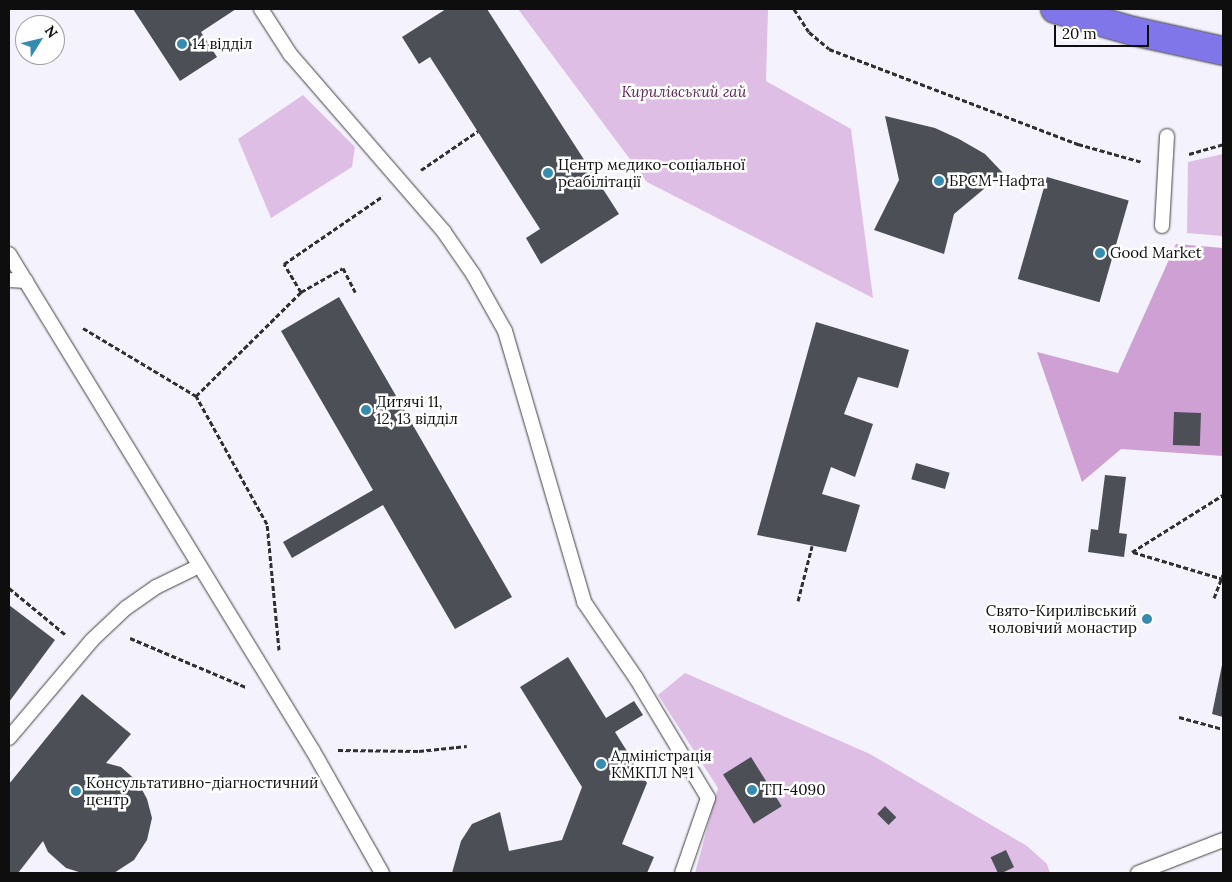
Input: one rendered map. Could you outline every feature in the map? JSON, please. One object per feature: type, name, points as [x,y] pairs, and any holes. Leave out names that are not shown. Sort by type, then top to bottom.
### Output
[{"type":"main road","points":[[1055,9],[1133,31],[1223,50]]},
{"type":"lane","points":[[261,9],[290,54],[402,183],[459,253],[506,331],[584,602],[636,678],[708,798],[682,873]]},
{"type":"lane","points":[[1162,226],[1167,136]]},
{"type":"lane","points":[[9,254],[41,303],[313,751],[382,873]]},
{"type":"lane","points":[[9,280],[26,281]]},
{"type":"lane","points":[[9,738],[105,627],[126,608],[156,587],[199,566]]},
{"type":"lane","points":[[1138,873],[1223,840]]},
{"type":"path","points":[[794,9],[809,32],[829,49],[1078,144],[1138,163],[1165,160],[1223,144]]},
{"type":"path","points":[[301,292],[284,264],[478,131]]},
{"type":"path","points":[[196,396],[301,292],[343,268],[355,292]]},
{"type":"path","points":[[41,303],[196,396],[267,524],[280,656]]},
{"type":"path","points":[[1214,598],[1223,577],[1132,552],[1223,495]]},
{"type":"path","points":[[798,601],[812,546]]},
{"type":"path","points":[[9,588],[56,627]]},
{"type":"path","points":[[105,627],[284,704]]},
{"type":"path","points":[[1179,717],[1223,729]]},
{"type":"path","points":[[313,751],[419,751],[467,746]]},
{"type":"green space","name":"Кирилівський гай","points":[[518,9],[768,9],[766,81],[851,129],[873,298],[647,182]]},
{"type":"green space","points":[[303,95],[355,147],[352,167],[271,218],[238,139]]},
{"type":"green space","points":[[1223,154],[1223,236],[1187,233],[1188,162]]},
{"type":"green space","points":[[685,673],[870,754],[1027,846],[1047,864],[1050,873],[695,873],[718,788],[658,695]]},
{"type":"shaded area","points":[[1176,244],[1223,248],[1223,456],[1121,449],[1082,482],[1037,352],[1118,373]]},
{"type":"building","name":"14 відділ","points":[[133,9],[236,9],[201,32],[217,57],[180,81]]},
{"type":"building","name":"Центр медико-соціальної реабілітації","points":[[446,9],[487,9],[619,214],[541,264],[526,238],[540,229],[430,57],[419,64],[402,37]]},
{"type":"building","points":[[885,116],[935,128],[959,139],[985,154],[1003,173],[954,214],[944,254],[874,230],[899,180]]},
{"type":"building","points":[[1047,177],[1129,200],[1099,302],[1018,279]]},
{"type":"building","name":"Дитячі 11, 12, 13 відділ","points":[[339,297],[512,597],[455,629],[383,505],[292,558],[283,542],[373,490],[281,331]]},
{"type":"building","points":[[816,322],[909,350],[898,388],[858,377],[844,414],[873,424],[855,477],[831,467],[822,494],[860,505],[846,552],[757,535]]},
{"type":"building","points":[[1174,412],[1201,413],[1200,446],[1173,445]]},
{"type":"building","points":[[916,463],[950,473],[945,489],[911,479]]},
{"type":"building","points":[[1105,475],[1126,477],[1119,533],[1127,534],[1124,557],[1088,552],[1091,529],[1098,530]]},
{"type":"building","points":[[9,605],[55,640],[9,702]]},
{"type":"building","name":"Адміністрація КМКПЛ №1","points":[[568,657],[606,718],[634,701],[643,715],[615,732],[647,783],[622,844],[654,857],[647,873],[452,873],[461,841],[472,824],[500,812],[509,851],[562,840],[582,787],[520,687]]},
{"type":"building","points":[[1223,665],[1223,717],[1212,714]]},
{"type":"building","name":"Консультативно-діагностичний центр","points":[[82,694],[131,734],[106,763],[121,767],[138,782],[147,799],[152,818],[147,840],[134,860],[114,873],[82,873],[66,868],[48,852],[43,841],[18,873],[9,873],[9,784]]},
{"type":"building","name":"ТП-4090","points":[[751,757],[782,806],[754,824],[723,774]]},
{"type":"building","points":[[885,806],[896,817],[889,825],[877,814]]},
{"type":"building","points":[[1006,850],[1014,867],[998,873],[991,857]]},
{"type":"place","name":"14 відділ","points":[[182,44]]},
{"type":"place","name":"Центр медико-соціальної реабілітації","points":[[548,173]]},
{"type":"place","name":"БРСМ-Нафта","points":[[939,181]]},
{"type":"place","name":"Good Market","points":[[1100,253]]},
{"type":"place","name":"Дитячі 11, 12, 13 відділ","points":[[366,410]]},
{"type":"place","name":"Свято-Кирилівський чоловічий монастир","points":[[1147,619]]},
{"type":"place","name":"Адміністрація КМКПЛ №1","points":[[601,764]]},
{"type":"place","name":"ТП-4090","points":[[752,790]]},
{"type":"place","name":"Консультативно-діагностичний центр","points":[[76,791]]}]
